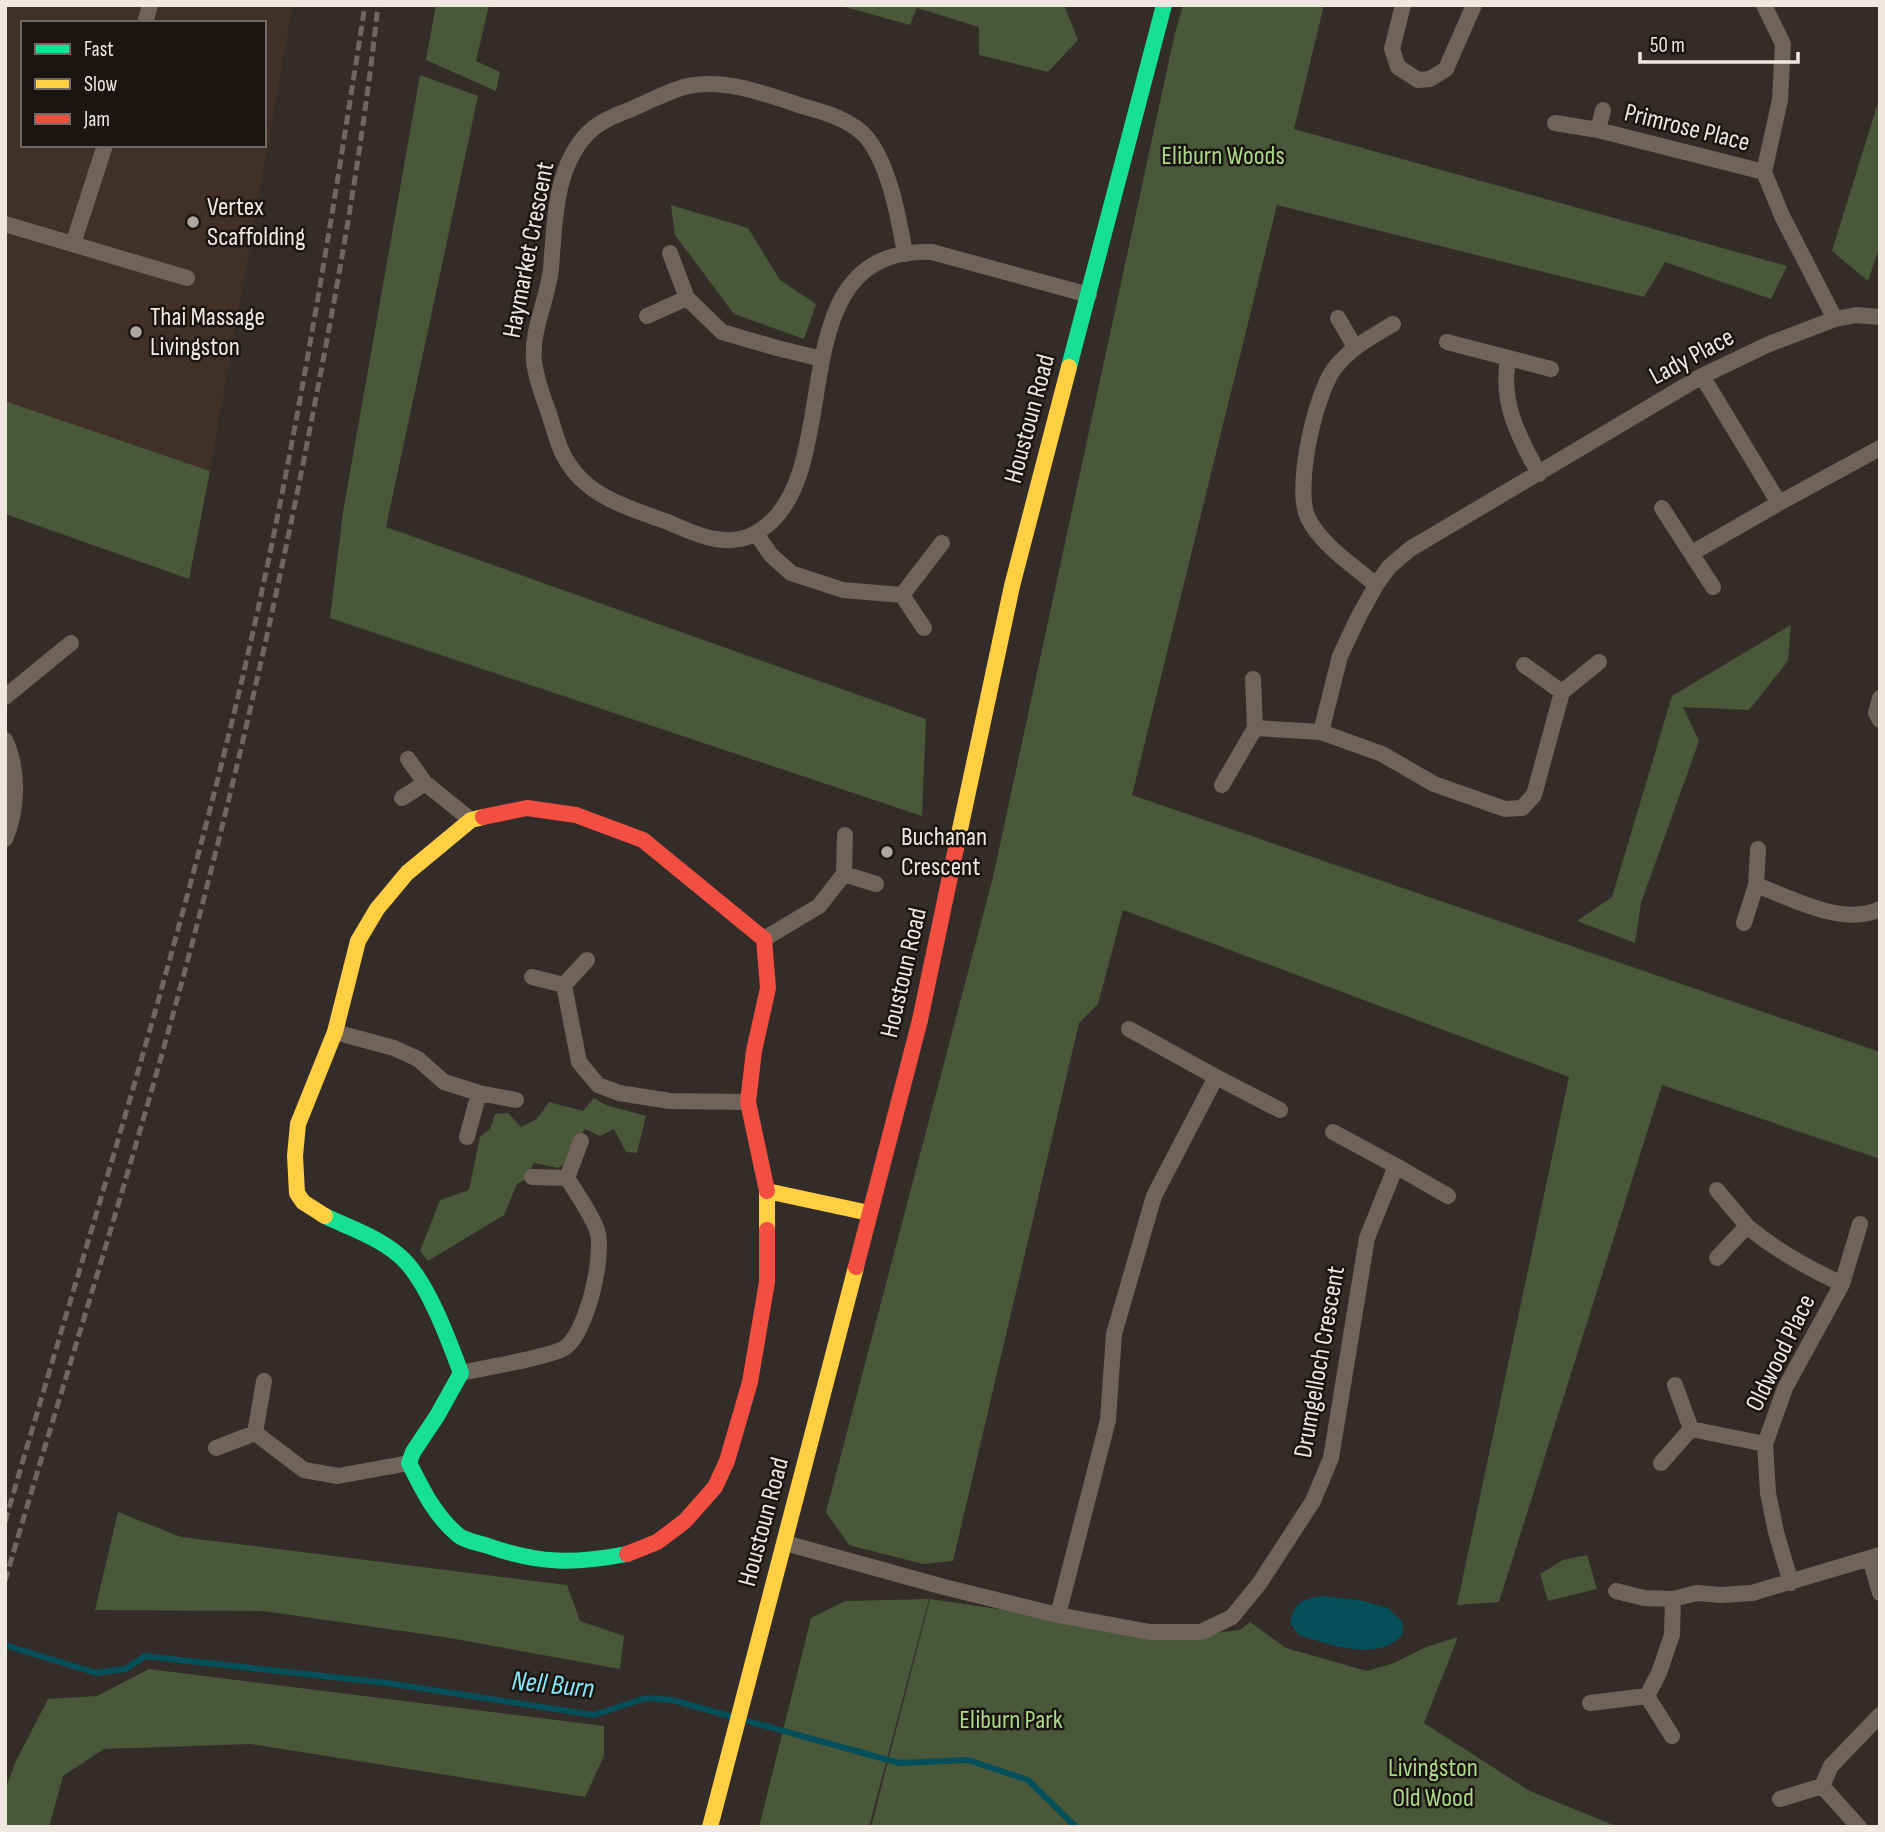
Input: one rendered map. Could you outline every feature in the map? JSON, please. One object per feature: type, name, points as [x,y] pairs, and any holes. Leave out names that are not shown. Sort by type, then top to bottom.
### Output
[{"type":"street","name":"Houstoun Road","points":[[710,1827],[920,1020],[1012,586],[1164,5]]},
{"type":"street","points":[[1403,5],[1392,49],[1398,67],[1418,80],[1430,79],[1446,69],[1474,5]]},
{"type":"street","name":"Primrose Place","points":[[1764,5],[1783,44],[1780,100],[1764,172],[1782,216],[1835,319]]},
{"type":"street","name":"Haymarket Crescent","points":[[757,535],[737,540],[714,539],[628,508],[594,492],[576,476],[563,455],[534,360],[537,328],[550,282],[555,219],[565,166],[587,133],[613,117],[686,86],[747,88],[844,120],[867,138],[895,201],[905,254]]},
{"type":"street","name":"Primrose Place","points":[[1598,131],[1603,110]]},
{"type":"street","name":"Primrose Place","points":[[1555,123],[1764,172]]},
{"type":"street","points":[[73,244],[104,147]]},
{"type":"street","points":[[5,224],[187,278]]},
{"type":"street","points":[[902,595],[843,590],[791,573],[771,555],[757,535],[781,512],[799,481],[822,359],[838,305],[856,280],[879,262],[905,254],[932,252],[1089,295]]},
{"type":"street","points":[[670,253],[687,298],[722,332],[822,359]]},
{"type":"street","points":[[647,316],[687,298]]},
{"type":"street","name":"Lady Place","points":[[1321,732],[1340,656],[1376,585],[1389,567],[1410,549],[1702,376],[1769,344],[1835,319],[1856,315],[1880,317]]},
{"type":"street","points":[[1338,318],[1355,346]]},
{"type":"street","points":[[1376,585],[1322,540],[1307,516],[1302,491],[1304,462],[1318,408],[1333,371],[1355,346],[1393,324]]},
{"type":"street","points":[[1447,342],[1551,369]]},
{"type":"street","points":[[1508,359],[1505,375],[1510,414],[1518,437],[1539,474]]},
{"type":"street","points":[[1702,376],[1779,503]]},
{"type":"street","points":[[1692,553],[1880,448]]},
{"type":"street","points":[[1662,508],[1713,587]]},
{"type":"street","points":[[902,595],[942,542]]},
{"type":"street","points":[[902,595],[924,628]]},
{"type":"street","points":[[5,697],[71,643]]},
{"type":"street","points":[[1255,728],[1321,732],[1382,754],[1434,784],[1505,809],[1522,808],[1534,795],[1562,692],[1599,662]]},
{"type":"street","points":[[1524,665],[1562,692]]},
{"type":"street","points":[[1222,785],[1255,728],[1253,679]]},
{"type":"street","points":[[1880,698],[1876,713],[1880,720]]},
{"type":"street","points":[[5,740],[13,768],[15,801],[5,839]]},
{"type":"street","points":[[408,759],[425,783],[471,820]]},
{"type":"street","points":[[402,798],[425,783]]},
{"type":"street","points":[[461,1373],[446,1333],[407,1262],[382,1243],[318,1212],[303,1202],[297,1193],[295,1156],[298,1124],[335,1032],[358,941],[377,909],[407,873],[471,820],[527,808],[576,815],[643,840],[764,939],[768,988],[754,1051],[748,1102],[767,1191],[767,1282],[750,1382],[736,1436],[715,1487],[685,1521],[657,1542],[630,1553],[590,1561],[549,1562],[506,1552],[459,1536],[428,1501],[409,1463],[412,1452],[437,1416],[461,1373],[543,1355],[566,1347],[582,1324],[599,1265],[597,1231],[567,1178]]},
{"type":"street","points":[[764,939],[818,906],[844,874],[845,835]]},
{"type":"street","points":[[1744,923],[1756,885],[1758,849]]},
{"type":"street","points":[[844,874],[876,884]]},
{"type":"street","points":[[1756,885],[1842,916],[1867,915],[1880,909]]},
{"type":"street","points":[[564,985],[587,960]]},
{"type":"street","points":[[531,977],[564,985]]},
{"type":"street","points":[[564,985],[579,1062],[598,1085],[619,1093],[670,1101],[748,1102]]},
{"type":"street","points":[[1129,1029],[1280,1110]]},
{"type":"street","points":[[335,1032],[394,1048],[418,1059],[444,1082],[479,1093],[516,1100]]},
{"type":"street","points":[[1058,1615],[1108,1420],[1114,1334],[1154,1196],[1216,1077]]},
{"type":"street","points":[[467,1137],[479,1093]]},
{"type":"street","points":[[1334,1132],[1448,1196]]},
{"type":"street","points":[[567,1178],[581,1141]]},
{"type":"street","name":"Drumgelloch Crescent","points":[[785,1543],[1058,1615],[1150,1632],[1201,1632],[1232,1617],[1259,1584],[1313,1501],[1331,1458],[1367,1238],[1396,1166]]},
{"type":"street","points":[[532,1177],[567,1178]]},
{"type":"street","name":"Oldwood Place","points":[[1717,1190],[1747,1226],[1762,1239],[1811,1269],[1842,1284]]},
{"type":"street","points":[[767,1191],[869,1213]]},
{"type":"street","name":"Oldwood Place","points":[[1791,1583],[1768,1493],[1765,1444],[1785,1388],[1842,1284],[1860,1224]]},
{"type":"street","points":[[1717,1258],[1747,1226]]},
{"type":"street","points":[[255,1433],[264,1381]]},
{"type":"street","points":[[1661,1463],[1691,1429],[1675,1385]]},
{"type":"street","name":"Oldwood Place","points":[[1691,1429],[1765,1444]]},
{"type":"street","points":[[255,1433],[304,1470],[338,1476],[409,1463]]},
{"type":"street","points":[[216,1448],[255,1433]]},
{"type":"street","points":[[1616,1591],[1644,1598],[1673,1599],[1697,1593],[1752,1594],[1875,1557],[1880,1593]]},
{"type":"street","points":[[1647,1696],[1659,1673],[1672,1635],[1673,1599]]},
{"type":"street","points":[[1590,1703],[1647,1696]]},
{"type":"street","points":[[1647,1696],[1672,1736]]},
{"type":"street","points":[[1780,1799],[1822,1786],[1831,1766],[1880,1716]]},
{"type":"street","points":[[1822,1786],[1859,1827]]},
{"type":"shaded area","points":[[5,5],[293,5],[210,471],[5,401]]},
{"type":"green space","points":[[436,5],[489,5],[476,61],[500,72],[496,91],[426,60]]},
{"type":"green space","points":[[838,5],[1064,5],[1078,40],[1048,72],[979,55],[979,27],[917,8],[910,25]]},
{"type":"green space","name":"Eliburn Woods","points":[[1183,5],[1324,5],[1294,129],[1787,266],[1771,299],[1665,262],[1644,297],[1277,205],[1132,795],[1880,1052],[1880,1159],[1662,1085],[1499,1602],[1457,1605],[1569,1077],[1123,910],[1098,1004],[1079,1023],[953,1561],[923,1564],[849,1545],[826,1512],[993,877]]},
{"type":"green space","points":[[420,75],[478,96],[386,527],[926,719],[922,816],[330,618],[343,512]]},
{"type":"green space","points":[[1880,96],[1880,246],[1868,281],[1832,251]]},
{"type":"green space","points":[[671,205],[748,228],[780,280],[816,304],[804,339],[734,314],[675,235]]},
{"type":"green space","points":[[5,401],[210,471],[189,579],[5,514]]},
{"type":"green space","points":[[1791,625],[1788,661],[1749,710],[1683,707],[1699,741],[1641,903],[1635,943],[1577,921],[1612,897],[1672,696]]},
{"type":"green space","points":[[594,1098],[606,1105],[646,1116],[637,1153],[626,1152],[614,1129],[600,1136],[585,1129],[563,1165],[558,1168],[534,1163],[526,1179],[517,1184],[504,1215],[428,1261],[420,1251],[440,1200],[469,1190],[480,1137],[490,1129],[495,1114],[508,1113],[521,1127],[537,1119],[549,1102],[583,1111]]},
{"type":"green space","points":[[118,1512],[181,1537],[567,1585],[580,1621],[624,1636],[620,1669],[444,1637],[263,1611],[95,1610]]},
{"type":"green space","points":[[1587,1555],[1597,1589],[1548,1601],[1540,1574],[1563,1560]]},
{"type":"green space","points":[[929,1599],[869,1827],[759,1827],[811,1618],[845,1601]]},
{"type":"green space","name":"Eliburn Park","points":[[930,1599],[1185,1637],[1240,1630],[1250,1622],[1286,1648],[1367,1671],[1458,1637],[1424,1723],[1530,1791],[1618,1827],[871,1827]]},
{"type":"green space","points":[[149,1669],[604,1726],[604,1756],[585,1797],[251,1744],[104,1749],[63,1776],[49,1827],[5,1827],[5,1790],[15,1763],[48,1699],[97,1696]]},
{"type":"water","points":[[1321,1596],[1359,1600],[1388,1608],[1402,1621],[1403,1634],[1393,1643],[1367,1650],[1339,1647],[1299,1635],[1290,1623],[1294,1610],[1300,1603]]},
{"type":"waterway","name":"Nell Burn","points":[[5,1645],[96,1673],[126,1669],[145,1656],[387,1683],[594,1715],[646,1698],[672,1700],[899,1763],[968,1760],[1028,1780],[1076,1827]]},
{"type":"railway","points":[[5,1522],[149,1033],[203,837],[250,647],[288,465],[321,281],[365,5]]},
{"type":"railway","points":[[5,1581],[152,1088],[211,871],[247,722],[296,498],[331,319],[357,163],[378,5]]},
{"type":"traffic: fast","points":[[1069,367],[1164,5]]},
{"type":"traffic: fast","points":[[325,1216],[378,1241],[405,1261],[430,1299],[451,1346],[461,1373],[409,1463],[442,1519],[464,1539],[524,1556],[573,1561],[627,1554]]},
{"type":"traffic: slow","points":[[956,848],[1012,586],[1069,367]]},
{"type":"traffic: slow","points":[[325,1216],[303,1202],[297,1193],[295,1156],[298,1124],[335,1032],[358,941],[377,909],[407,873],[471,820],[483,817]]},
{"type":"traffic: slow","points":[[767,1230],[767,1191],[869,1213]]},
{"type":"traffic: slow","points":[[710,1827],[856,1267]]},
{"type":"traffic: jam","points":[[483,817],[527,808],[576,815],[643,840],[764,939],[768,988],[754,1051],[748,1102],[767,1191]]},
{"type":"traffic: jam","points":[[856,1267],[920,1020],[956,848]]},
{"type":"traffic: jam","points":[[627,1554],[657,1542],[685,1521],[715,1487],[727,1461],[750,1382],[767,1282],[767,1230]]},
{"type":"place","name":"Vertex Scaffolding","points":[[193,222]]},
{"type":"place","name":"Thai Massage Livingston","points":[[136,332]]},
{"type":"place","name":"Buchanan Crescent","points":[[887,852]]},
{"type":"park label","name":"Livingston Old Wood","points":[[1433,1783]]}]
